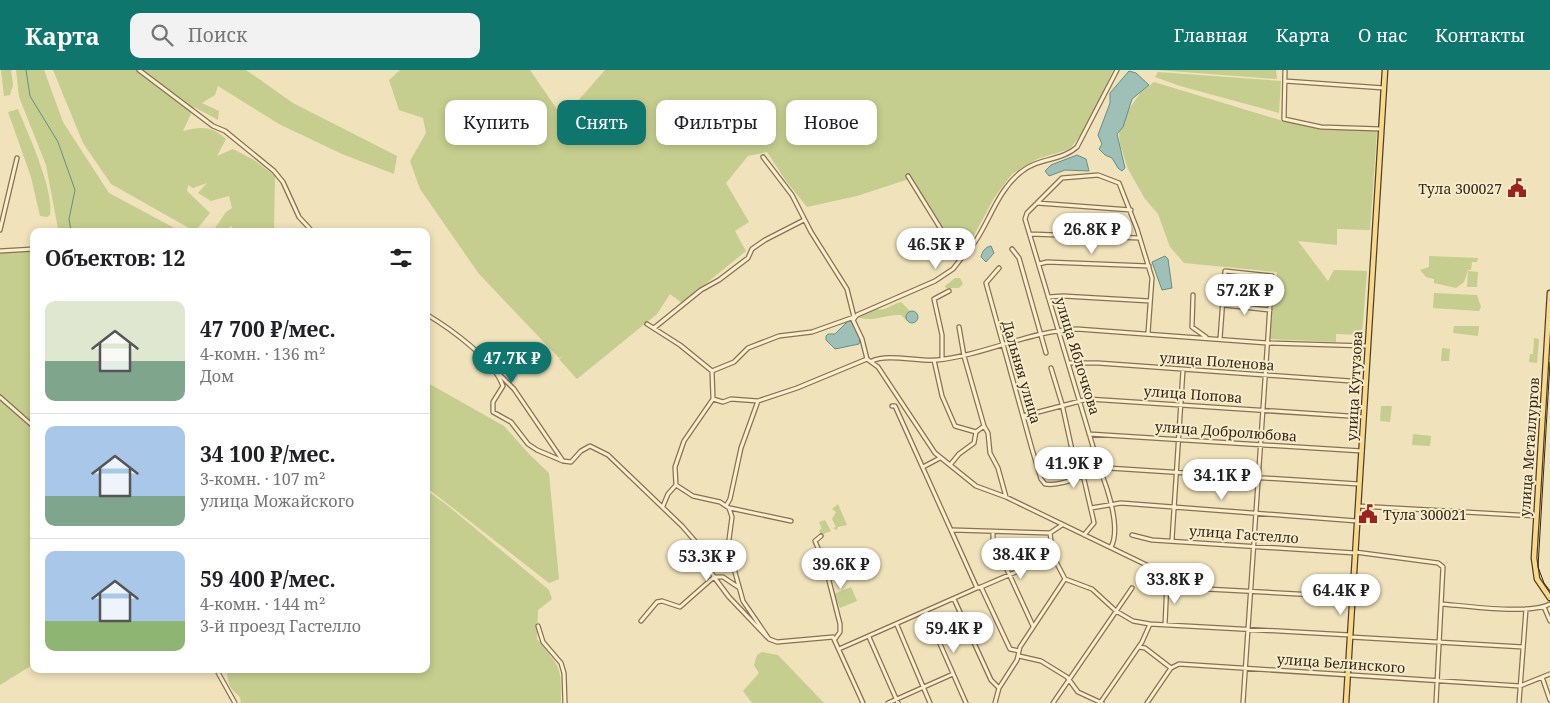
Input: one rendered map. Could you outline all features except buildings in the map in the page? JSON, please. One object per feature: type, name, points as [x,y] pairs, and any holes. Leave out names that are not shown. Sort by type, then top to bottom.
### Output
[{"type":"main road","name":"улица Кутузова","points":[[1346,703],[1385,70]]},
{"type":"main road","name":"улица Металлургов","points":[[1550,293],[1536,516],[1535,573],[1541,588],[1550,598]]},
{"type":"street","points":[[139,70],[213,126],[232,136],[274,171],[283,182],[299,217],[309,228]]},
{"type":"street","points":[[712,370],[734,362],[748,348],[778,336],[812,332],[854,319],[935,281],[953,269],[974,244],[1002,193],[1020,172],[1040,162],[1066,154],[1077,147],[1117,70]]},
{"type":"street","points":[[1285,71],[1284,120],[1321,127],[1381,129]]},
{"type":"street","points":[[1285,81],[1384,88]]},
{"type":"street","points":[[763,156],[792,196],[804,220],[847,289],[854,319],[867,358],[872,361],[940,458],[950,466],[977,486],[1006,497],[1190,586],[1206,589],[1352,597]]},
{"type":"street","points":[[0,230],[17,158]]},
{"type":"street","points":[[1037,203],[1062,178],[1098,175],[1119,183],[1131,210],[1152,278],[1148,333]]},
{"type":"street","points":[[908,176],[960,260]]},
{"type":"street","points":[[1037,203],[1131,210]]},
{"type":"street","name":"улица Яблочкова","points":[[1037,203],[1026,213],[1025,218],[1057,330],[1100,470],[1107,487],[1115,539],[1111,547]]},
{"type":"street","points":[[654,328],[701,290],[720,280],[748,258],[752,250],[758,245],[804,220]]},
{"type":"street","points":[[1030,234],[1139,238]]},
{"type":"street","points":[[0,251],[30,248]]},
{"type":"street","name":"улица Яблочкова","points":[[1012,249],[1019,258],[1046,353]]},
{"type":"street","points":[[1039,264],[1047,262],[1149,266]]},
{"type":"street","name":"Дальняя улица","points":[[998,268],[986,283],[1041,479],[1045,484],[1068,482],[1083,475]]},
{"type":"street","points":[[1220,339],[1225,271],[1269,275],[1273,279],[1264,376],[1243,703]]},
{"type":"street","points":[[942,359],[942,335],[934,299],[950,291]]},
{"type":"street","points":[[1193,295],[1192,327],[1206,338]]},
{"type":"street","points":[[1048,297],[1063,296],[1150,301]]},
{"type":"street","points":[[1222,305],[1270,310]]},
{"type":"street","points":[[430,317],[456,334],[514,389],[563,462]]},
{"type":"street","points":[[647,324],[712,370]]},
{"type":"street","points":[[959,327],[964,356],[984,426],[988,433],[990,453],[998,468],[1006,497]]},
{"type":"street","points":[[872,361],[883,358],[934,360],[964,356],[1057,330],[1148,333],[1267,343],[1367,346]]},
{"type":"street","points":[[713,400],[758,401],[797,388],[867,358]]},
{"type":"street","points":[[934,360],[942,396],[955,426],[976,432]]},
{"type":"street","name":"улица Поленова","points":[[1068,364],[1072,362],[1365,382]]},
{"type":"street","points":[[492,367],[503,386],[493,402],[493,412],[511,422],[528,444],[563,462],[571,462],[581,451],[590,446],[608,455],[663,506],[695,541],[714,577],[729,597],[769,639],[776,642],[828,636],[835,639],[863,703]]},
{"type":"street","points":[[1050,368],[1062,404],[1074,460],[1083,475],[1091,508],[1094,523],[1084,534]]},
{"type":"street","points":[[663,506],[668,494],[676,485],[675,467],[684,441],[713,400],[712,370]]},
{"type":"street","points":[[1172,540],[1183,370]]},
{"type":"street","points":[[0,397],[30,423]]},
{"type":"street","name":"улица Попова","points":[[1023,416],[1062,404],[1088,399],[1364,417]]},
{"type":"street","points":[[732,516],[728,507],[741,448],[747,436],[758,401]]},
{"type":"street","points":[[892,406],[895,406],[952,530],[1010,649],[1019,651]]},
{"type":"street","points":[[950,466],[959,454],[974,443],[976,432],[984,426]]},
{"type":"street","name":"улица Добролюбова","points":[[1089,434],[1362,451]]},
{"type":"street","points":[[923,467],[940,458]]},
{"type":"street","points":[[1083,475],[1108,468],[1359,484]]},
{"type":"street","points":[[676,485],[693,496],[728,507],[791,521]]},
{"type":"street","points":[[1091,508],[1110,504],[1173,506],[1357,521]]},
{"type":"street","points":[[1358,506],[1536,516]]},
{"type":"street","points":[[739,509],[732,516],[727,540],[738,587],[745,605],[769,639]]},
{"type":"street","points":[[952,530],[1050,534],[1063,524]]},
{"type":"street","points":[[993,533],[993,539],[1033,626]]},
{"type":"street","points":[[1050,534],[1053,556],[1065,579],[1092,589],[1116,611],[1133,621],[1150,624],[1523,647]]},
{"type":"street","name":"улица Гастелло","points":[[1132,535],[1152,540],[1355,552],[1440,563],[1443,567],[1442,604]]},
{"type":"street","points":[[821,536],[815,541],[825,565],[833,603],[840,624],[840,632],[835,639]]},
{"type":"street","points":[[839,649],[1053,556]]},
{"type":"street","points":[[641,621],[658,602],[662,601],[680,607],[714,577],[723,577],[738,587]]},
{"type":"street","points":[[1165,625],[1167,582],[1173,578]]},
{"type":"street","points":[[995,703],[999,688],[1019,656],[1019,651],[1033,626],[1065,579]]},
{"type":"street","points":[[1053,703],[1132,588]]},
{"type":"street","points":[[954,599],[991,680],[999,688]]},
{"type":"street","points":[[1436,703],[1442,604],[1526,609],[1544,607],[1550,604]]},
{"type":"street","points":[[1544,607],[1550,621]]},
{"type":"street","points":[[1519,703],[1526,609]]},
{"type":"street","points":[[926,612],[966,703]]},
{"type":"street","points":[[1019,656],[1041,661],[1069,681],[1078,692],[1101,703],[1139,647],[1150,624]]},
{"type":"street","points":[[897,625],[930,703]]},
{"type":"street","points":[[538,626],[543,642],[561,663],[564,673],[565,703]]},
{"type":"street","points":[[869,637],[897,701]]},
{"type":"street","points":[[1139,647],[1145,648],[1171,668],[1147,703]]},
{"type":"street","name":"улица Белинского","points":[[1171,668],[1179,664],[1520,686],[1550,674]]},
{"type":"street","points":[[218,673],[235,703]]},
{"type":"street","points":[[888,703],[897,701],[953,674]]},
{"type":"street","points":[[1542,677],[1550,700]]},
{"type":"green space","points":[[1,70],[11,70],[13,85],[10,95],[4,96]]},
{"type":"green space","points":[[16,70],[44,70],[63,122],[109,193],[174,228],[58,228],[46,165],[19,97]]},
{"type":"green space","points":[[53,70],[246,70],[293,103],[397,156],[394,174],[342,154],[279,124],[218,86],[215,95],[202,103],[219,111],[218,120],[194,107],[183,131],[196,128],[211,129],[226,139],[217,156],[233,149],[254,160],[275,176],[274,228],[233,228],[231,226],[229,228],[215,228],[226,212],[232,208],[229,196],[211,201],[198,193],[207,183],[193,188],[188,185],[187,191],[210,213],[198,228],[189,228],[111,184],[83,143]]},
{"type":"green space","points":[[400,70],[530,70],[557,109],[557,145],[646,145],[646,100],[579,100],[605,70],[1113,70],[1088,125],[1070,149],[1037,159],[1012,174],[994,198],[971,241],[957,257],[912,178],[857,196],[807,207],[786,181],[767,152],[748,156],[726,183],[749,222],[735,231],[746,251],[682,303],[670,294],[657,314],[577,379],[559,359],[563,356],[559,358],[479,274],[420,189],[410,161],[426,133],[423,118],[399,110],[389,80]]},
{"type":"green space","points":[[1157,70],[1276,70],[1277,79]]},
{"type":"green space","points":[[1158,72],[1281,81],[1279,113],[1180,86],[1155,77]]},
{"type":"green space","points":[[1154,82],[1283,121],[1323,128],[1377,131],[1370,230],[1337,229],[1337,245],[1298,241],[1328,281],[1334,270],[1367,271],[1362,335],[1336,334],[1336,342],[1269,339],[1277,272],[1184,263],[1170,247],[1158,214],[1145,199],[1128,169],[1120,144],[1119,133],[1127,112],[1141,92]]},
{"type":"green space","points":[[18,109],[34,147],[48,191],[50,215],[47,217],[40,216],[31,177],[8,112]]},
{"type":"green space","points":[[30,249],[30,666],[0,685],[0,251]]},
{"type":"green space","points":[[1429,256],[1478,258],[1477,262],[1472,262],[1471,270],[1468,270],[1464,282],[1456,288],[1434,283],[1434,279],[1426,277],[1420,270],[1429,267]]},
{"type":"green space","points":[[1468,271],[1478,272],[1477,287],[1467,287]]},
{"type":"green space","points":[[955,278],[960,278],[963,284],[959,288],[946,288],[945,286]]},
{"type":"green space","points":[[1434,293],[1477,295],[1481,307],[1479,311],[1433,308]]},
{"type":"green space","points":[[901,302],[910,311],[906,316],[907,321],[901,315],[874,319],[857,317],[874,308],[885,309]]},
{"type":"green space","points":[[1454,326],[1479,326],[1478,336],[1453,333]]},
{"type":"green space","points":[[1534,338],[1539,339],[1537,363],[1529,362],[1530,354],[1533,354]]},
{"type":"green space","points":[[1442,348],[1450,349],[1449,361],[1441,361]]},
{"type":"green space","points":[[430,384],[504,426],[549,473],[559,579],[549,583],[430,490]]},
{"type":"green space","points":[[1381,406],[1392,406],[1390,422],[1380,421]]},
{"type":"green space","points":[[1413,434],[1431,436],[1430,446],[1412,445]]},
{"type":"green space","points":[[430,493],[549,590],[552,599],[538,610],[537,639],[558,668],[561,681],[561,703],[241,703],[240,697],[228,681],[227,673],[430,673]]},
{"type":"green space","points":[[838,504],[847,525],[838,527],[837,530],[833,528],[836,527],[832,519],[836,512],[832,509]]},
{"type":"green space","points":[[825,520],[831,531],[821,535],[819,530],[822,529],[819,522]]},
{"type":"green space","points":[[851,587],[857,601],[840,608],[834,594]]},
{"type":"green space","points":[[762,652],[778,655],[824,703],[752,703],[743,691],[759,673],[754,665],[757,655]]},
{"type":"water","points":[[1129,71],[1136,73],[1149,85],[1132,99],[1123,127],[1117,134],[1125,168],[1122,171],[1112,158],[1105,155],[1099,149],[1102,144],[1098,135],[1110,103],[1110,93]]},
{"type":"water","points":[[1077,155],[1086,159],[1089,171],[1065,170],[1049,176],[1045,171],[1051,165]]},
{"type":"water","points":[[991,246],[994,253],[986,262],[981,255],[985,249]]},
{"type":"water","points":[[1165,256],[1168,259],[1172,288],[1162,290],[1152,262]]},
{"type":"water","points":[[912,311],[918,317],[912,323],[906,317]]},
{"type":"water","points":[[848,321],[851,321],[860,338],[859,344],[835,349],[826,340],[826,336],[828,334],[835,334]]},
{"type":"waterway","points":[[26,70],[30,96],[58,142],[75,190],[69,219],[70,228]]},
{"type":"tram line","points":[[1550,362],[1538,567],[1544,583],[1550,591]]},
{"type":"place","name":"Тула 300027","points":[[1517,188]]},
{"type":"place","name":"Тула 300021","points":[[1368,514]]}]
